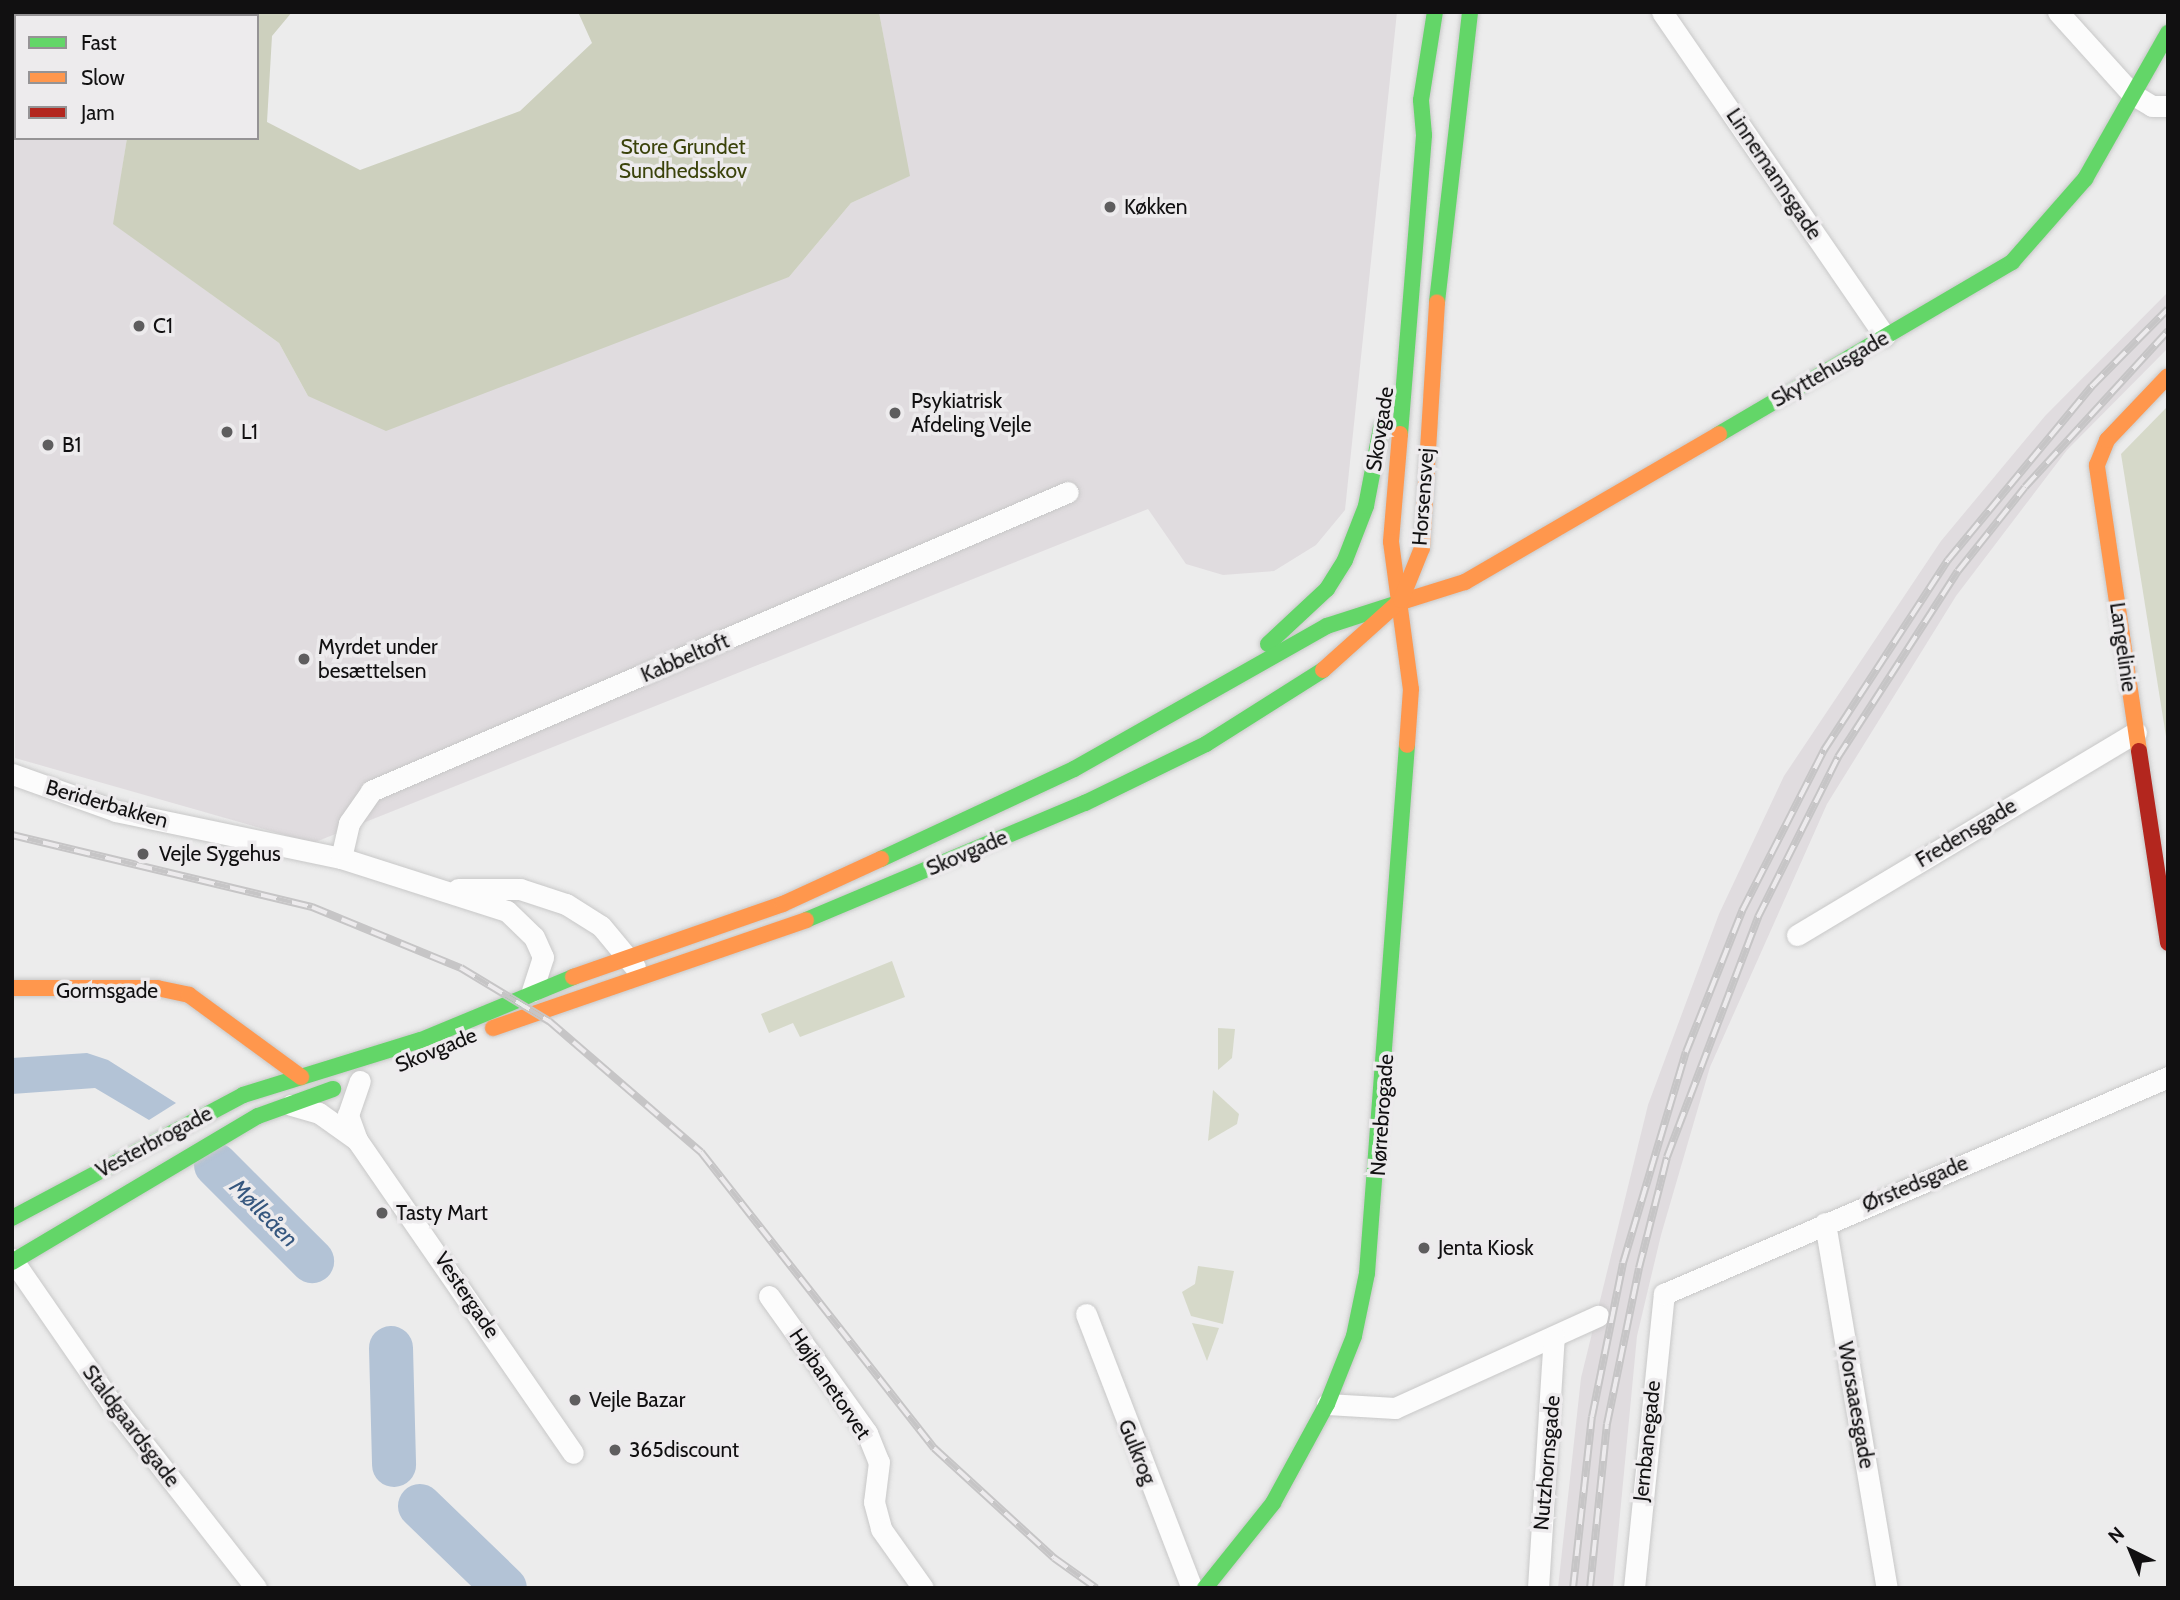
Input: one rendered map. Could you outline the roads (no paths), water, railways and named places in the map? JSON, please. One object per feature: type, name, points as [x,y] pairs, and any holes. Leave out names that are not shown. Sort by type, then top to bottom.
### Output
[{"type":"main road","name":"Horsensvej","points":[[1401,600],[1391,542],[1424,135],[1421,100],[1435,12]]},
{"type":"main road","name":"Horsensvej","points":[[1401,600],[1422,548],[1439,262],[1454,188],[1470,12]]},
{"type":"main road","name":"Skyttehusgade","points":[[1401,600],[1465,582],[1992,276],[2031,246],[2085,179],[2168,33]]},
{"type":"main road","name":"Skovgade","points":[[1204,695],[1327,589],[1361,520],[1379,447],[1410,136],[1421,100]]},
{"type":"main road","name":"Langelinie","points":[[2168,376],[2108,440],[2097,465],[2168,943]]},
{"type":"main road","name":"Skovgade","points":[[301,1077],[421,1040],[533,991],[783,904],[1074,769],[1327,626],[1401,600]]},
{"type":"main road","name":"Skovgade","points":[[286,1104],[360,1081],[640,978],[746,945],[911,877],[1206,744],[1338,661],[1401,600]]},
{"type":"main road","name":"Nørrebrogade","points":[[1205,1588],[1273,1503],[1327,1404],[1354,1336],[1367,1273],[1381,1143],[1411,689],[1401,600]]},
{"type":"main road","name":"Gormsgade","points":[[12,988],[157,988],[189,995],[301,1077]]},
{"type":"main road","name":"Vesterbrogade","points":[[12,1218],[243,1094],[301,1077]]},
{"type":"main road","name":"Vesterbrogade","points":[[13,1261],[286,1104]]},
{"type":"street","name":"Linnemannsgade","points":[[1662,12],[1885,336]]},
{"type":"street","points":[[2058,12],[2132,94],[2168,106]]},
{"type":"street","name":"Kabbeltoft","points":[[341,858],[349,823],[371,791],[1068,492]]},
{"type":"street","name":"Fredensgade","points":[[1797,935],[2136,732]]},
{"type":"street","name":"Beriderbakken","points":[[12,774],[116,811],[341,858],[507,911],[534,937],[543,957],[533,991]]},
{"type":"street","name":"Beriderbakken","points":[[448,890],[520,888],[587,915],[631,957],[640,978]]},
{"type":"street","name":"Ørstedsgade","points":[[1664,1294],[2168,1077]]},
{"type":"street","name":"Vestergade","points":[[360,1081],[348,1115],[357,1140],[573,1452]]},
{"type":"street","name":"Vestergade","points":[[286,1104],[319,1113],[357,1140]]},
{"type":"street","name":"Worsaaesgade","points":[[1825,1223],[1887,1588]]},
{"type":"street","name":"Staldgaardsgade","points":[[13,1261],[110,1401],[256,1588]]},
{"type":"street","name":"Jernbanegade","points":[[1633,1588],[1664,1294]]},
{"type":"street","name":"Højbanetorvet","points":[[769,1296],[867,1433],[878,1462],[874,1502],[881,1529],[923,1588]]},
{"type":"street","name":"Gulkrog","points":[[1086,1314],[1192,1588]]},
{"type":"street","points":[[1327,1404],[1395,1408],[1598,1316]]},
{"type":"street","name":"Nutzhornsgade","points":[[1538,1588],[1554,1337]]},
{"type":"water","points":[[87,1053],[108,1060],[176,1103],[149,1120],[95,1088],[12,1094],[12,1058]]},
{"type":"waterway","name":"Mølleåen","points":[[216,1165],[312,1261]]},
{"type":"waterway","name":"Mølleåen","points":[[391,1348],[394,1465]]},
{"type":"waterway","name":"Mølleåen","points":[[420,1506],[505,1588]]},
{"type":"railway","points":[[1573,1588],[1592,1417],[1623,1263],[1686,1052],[1742,911],[1824,750],[1948,560],[2092,386],[2168,309]]},
{"type":"railway","points":[[1590,1588],[1607,1424],[1639,1268],[1667,1157],[1758,917],[1838,757],[1958,571],[2025,487],[2168,331]]},
{"type":"railway","points":[[12,835],[312,907],[461,968],[549,1021],[701,1152],[934,1448],[1054,1558],[1096,1588]]},
{"type":"place","name":"Køkken","points":[[1110,207]]},
{"type":"place","name":"C1","points":[[139,326]]},
{"type":"place","name":"Psykiatrisk Afdeling Vejle","points":[[895,413]]},
{"type":"place","name":"L1","points":[[227,432]]},
{"type":"place","name":"B1","points":[[48,445]]},
{"type":"place","name":"Myrdet under besættelsen","points":[[304,659]]},
{"type":"place","name":"Vejle Sygehus","points":[[143,854]]},
{"type":"place","name":"Tasty Mart","points":[[382,1213]]},
{"type":"place","name":"Jenta Kiosk","points":[[1424,1248]]},
{"type":"place","name":"Vejle Bazar","points":[[575,1400]]},
{"type":"place","name":"365discount","points":[[615,1450]]},
{"type":"park label","name":"Store Grundet Sundhedsskov","points":[[683,159]]}]
